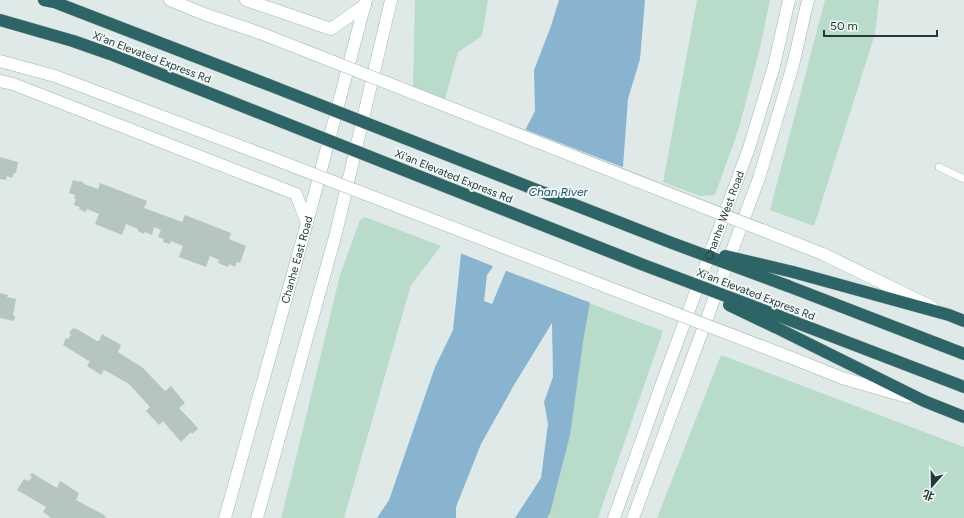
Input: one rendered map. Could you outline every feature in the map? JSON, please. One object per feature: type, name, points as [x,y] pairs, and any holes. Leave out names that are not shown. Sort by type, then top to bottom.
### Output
[{"type":"highway","name":"Xi'an Elevated Express Rd","points":[[44,0],[62,5],[672,243],[964,354]]},
{"type":"highway","name":"Xi'an Elevated Express Rd","points":[[0,20],[66,39],[110,54],[641,264],[777,322],[964,387]]},
{"type":"highway","points":[[672,243],[793,272],[949,315],[964,321]]},
{"type":"highway","points":[[777,322],[924,401],[964,417]]},
{"type":"main road","points":[[170,0],[204,14],[260,33],[823,254],[949,315]]},
{"type":"main road","points":[[246,0],[331,29],[366,3]]},
{"type":"main road","points":[[257,518],[336,232],[391,0]]},
{"type":"main road","name":"Chanhe West Road","points":[[614,518],[748,148],[774,66],[789,0]]},
{"type":"main road","name":"Chanhe West Road","points":[[633,518],[759,178],[793,65],[808,0]]},
{"type":"main road","name":"Chanhe East Road","points":[[225,518],[366,3]]},
{"type":"main road","points":[[0,61],[55,76],[842,378],[924,401]]},
{"type":"main road","points":[[0,81],[12,84],[296,194],[307,223]]},
{"type":"lane","points":[[939,167],[964,179]]},
{"type":"green space","points":[[415,0],[488,0],[482,36],[458,52],[445,99],[413,87]]},
{"type":"green space","points":[[697,0],[770,0],[760,48],[739,128],[715,195],[700,196],[663,182]]},
{"type":"green space","points":[[825,0],[879,0],[875,34],[814,226],[770,210]]},
{"type":"green space","points":[[365,217],[441,246],[411,285],[344,518],[281,518],[340,275],[360,220]]},
{"type":"green space","points":[[589,303],[663,331],[598,518],[547,518],[550,513],[583,342]]},
{"type":"green space","points":[[721,355],[964,447],[964,518],[657,518]]},
{"type":"water","name":"Chan River","points":[[559,0],[645,0],[640,59],[628,99],[623,167],[619,196],[595,273],[583,342],[570,435],[550,513],[547,518],[515,518],[541,478],[548,424],[544,402],[553,377],[552,323],[514,385],[481,444],[456,507],[456,518],[377,518],[389,500],[435,367],[453,330],[461,254],[535,111],[534,70],[551,26]],"holes":[[[514,238],[519,240],[492,304],[484,301],[487,275]]]},
{"type":"pier","points":[[524,129],[625,168],[621,196],[602,266],[597,274],[591,303],[504,270],[517,241],[515,240],[495,267],[460,253],[476,210]]},
{"type":"building","points":[[0,157],[18,162],[16,173],[14,173],[12,178],[7,176],[6,180],[0,179]]},
{"type":"building","points":[[73,180],[80,181],[98,189],[100,183],[147,201],[144,208],[182,222],[185,215],[231,233],[229,239],[246,246],[240,263],[237,262],[235,267],[229,264],[228,267],[218,263],[219,260],[210,256],[206,267],[179,257],[183,246],[171,241],[170,244],[163,242],[164,239],[158,237],[161,230],[154,227],[152,235],[145,232],[144,234],[138,231],[138,229],[126,224],[122,235],[95,224],[99,214],[87,209],[86,212],[79,209],[80,207],[74,205],[76,199],[74,198],[75,195],[69,193]]},
{"type":"building","points":[[0,293],[8,295],[7,297],[16,299],[13,315],[15,316],[14,321],[0,318]]},
{"type":"building","points":[[73,328],[97,341],[99,341],[102,334],[121,345],[118,352],[143,368],[165,391],[171,386],[185,403],[179,408],[198,429],[192,434],[191,432],[181,442],[163,421],[159,425],[146,411],[150,407],[129,384],[104,370],[101,375],[87,366],[90,361],[63,345],[66,338],[68,339],[71,335],[69,333]]},
{"type":"building","points":[[32,473],[57,488],[60,481],[79,493],[76,500],[104,515],[106,518],[49,518],[50,517],[43,512],[46,507],[17,490],[24,479],[29,481],[32,477],[30,475]]}]
